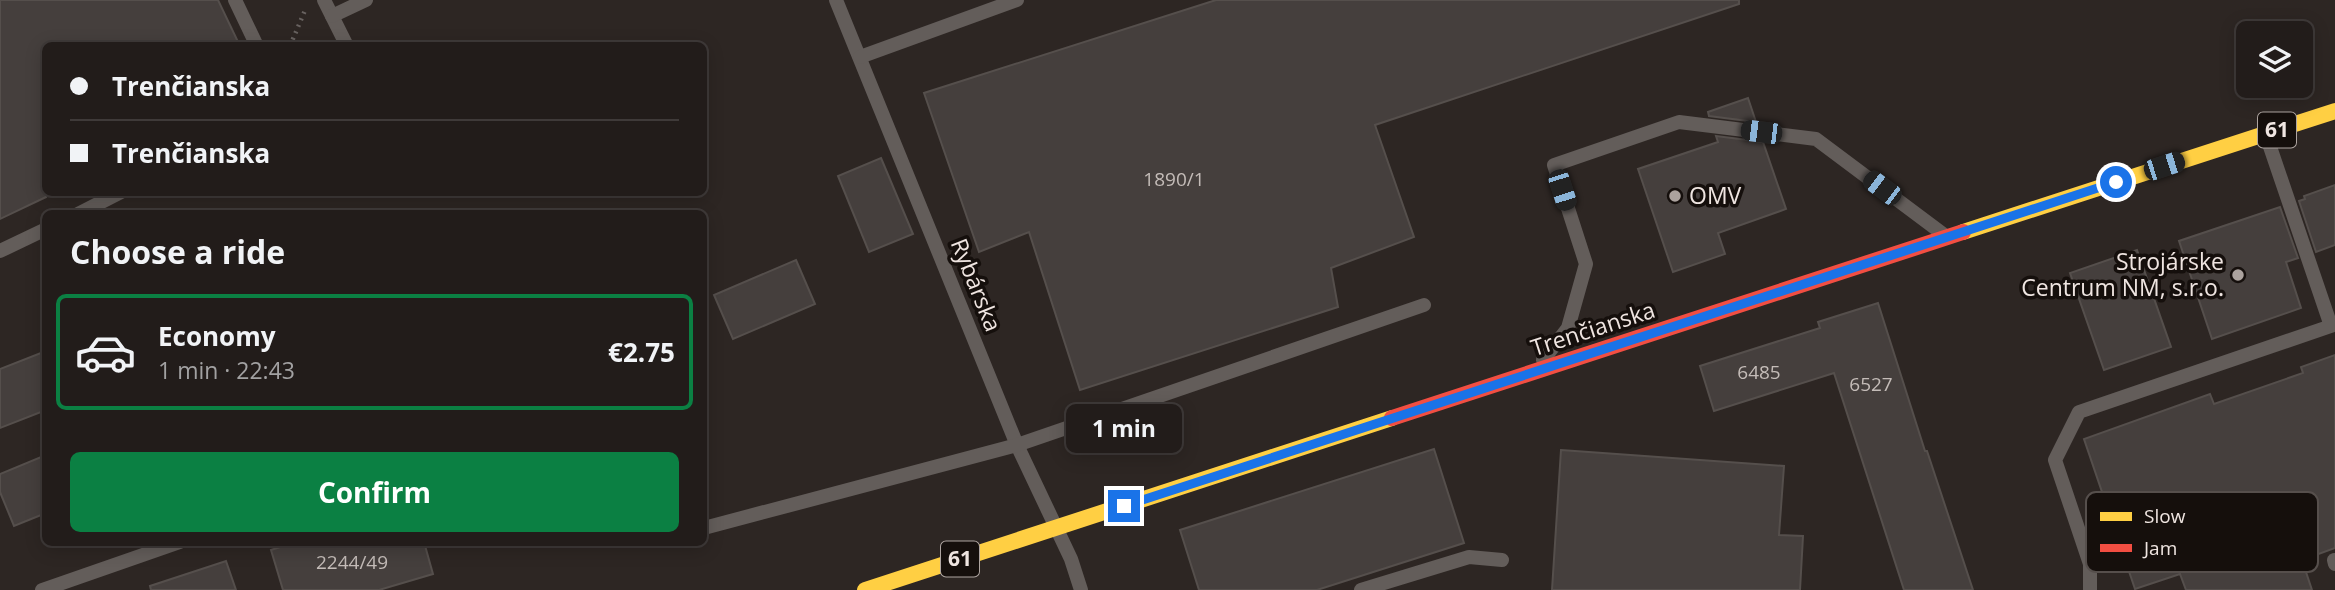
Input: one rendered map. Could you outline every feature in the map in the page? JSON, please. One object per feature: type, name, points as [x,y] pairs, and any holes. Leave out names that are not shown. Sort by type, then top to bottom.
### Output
[{"type":"main road","name":"Trenčianska","points":[[865,590],[935,573],[1056,528],[2335,111]]},
{"type":"lane","points":[[235,0],[255,42]]},
{"type":"lane","points":[[324,0],[345,42]]},
{"type":"lane","points":[[332,16],[366,0]]},
{"type":"lane","name":"Rybárska","points":[[836,0],[1017,445],[1071,559],[1081,590]]},
{"type":"lane","points":[[860,57],[1009,1]]},
{"type":"lane","points":[[1533,372],[1568,328],[1586,264],[1553,165],[1679,122],[1816,139],[1947,237]]},
{"type":"lane","points":[[2086,552],[2055,460],[2080,412],[2333,326],[2266,133]]},
{"type":"lane","points":[[86,210],[113,196]]},
{"type":"lane","points":[[0,251],[42,231]]},
{"type":"lane","points":[[707,527],[1017,445],[1424,304]]},
{"type":"lane","points":[[42,590],[168,546]]},
{"type":"lane","points":[[1361,590],[1469,557],[1502,561]]},
{"type":"lane","points":[[2090,572],[2090,590]]},
{"type":"path","points":[[292,42],[309,0]]},
{"type":"building","points":[[0,0],[218,0],[238,42],[42,42],[42,196],[46,197],[0,219]]},
{"type":"building","points":[[1216,0],[1739,0],[1739,4],[1375,125],[1414,237],[1331,268],[1338,307],[1080,390],[1029,232],[979,252],[924,93]]},
{"type":"building","points":[[1748,98],[1756,122],[1709,116],[1708,112]]},
{"type":"building","points":[[1716,136],[1763,142],[1786,209],[1718,233],[1725,254],[1673,272],[1638,169],[1718,142]]},
{"type":"building","points":[[881,158],[913,234],[869,252],[838,176]]},
{"type":"building","points":[[2335,185],[2335,245],[2316,252],[2299,201],[2305,199],[2304,196]]},
{"type":"building","points":[[2280,207],[2298,258],[2286,262],[2301,308],[2212,339],[2179,241]]},
{"type":"building","points":[[2137,250],[2171,347],[2104,370],[2070,273]]},
{"type":"building","points":[[796,260],[815,304],[733,339],[714,295]]},
{"type":"building","points":[[1878,303],[1973,590],[1904,590],[1834,373],[1714,411],[1700,366],[1820,328],[1818,322]]},
{"type":"building","points":[[42,353],[42,412],[0,428],[0,369]]},
{"type":"building","points":[[2335,355],[2335,548],[2318,554],[2318,492],[2102,492],[2084,439],[2210,394],[2214,404],[2303,373],[2301,367]]},
{"type":"building","points":[[1434,449],[1464,543],[1317,590],[1199,590],[1180,530]]},
{"type":"building","points":[[1561,450],[1784,466],[1779,535],[1803,536],[1800,590],[1552,590]]},
{"type":"building","points":[[42,457],[42,515],[14,526],[0,492],[0,474]]},
{"type":"building","points":[[284,546],[425,546],[433,574],[379,590],[283,590],[271,550]]},
{"type":"building","points":[[226,561],[236,590],[151,590],[150,586]]},
{"type":"building","points":[[2129,572],[2306,572],[2312,590],[2186,590],[2180,574],[2135,589]]},
{"type":"traffic: slow","points":[[1963,232],[2335,111]]},
{"type":"traffic: slow","points":[[865,590],[1392,418]]},
{"type":"traffic: jam","points":[[1392,418],[1963,232]]},
{"type":"place","name":"OMV","points":[[1675,196]]},
{"type":"place","name":"Strojárske Centrum NM, s.r.o.","points":[[2238,275]]},
{"type":"route","points":[[1124,506],[2116,182]]}]
